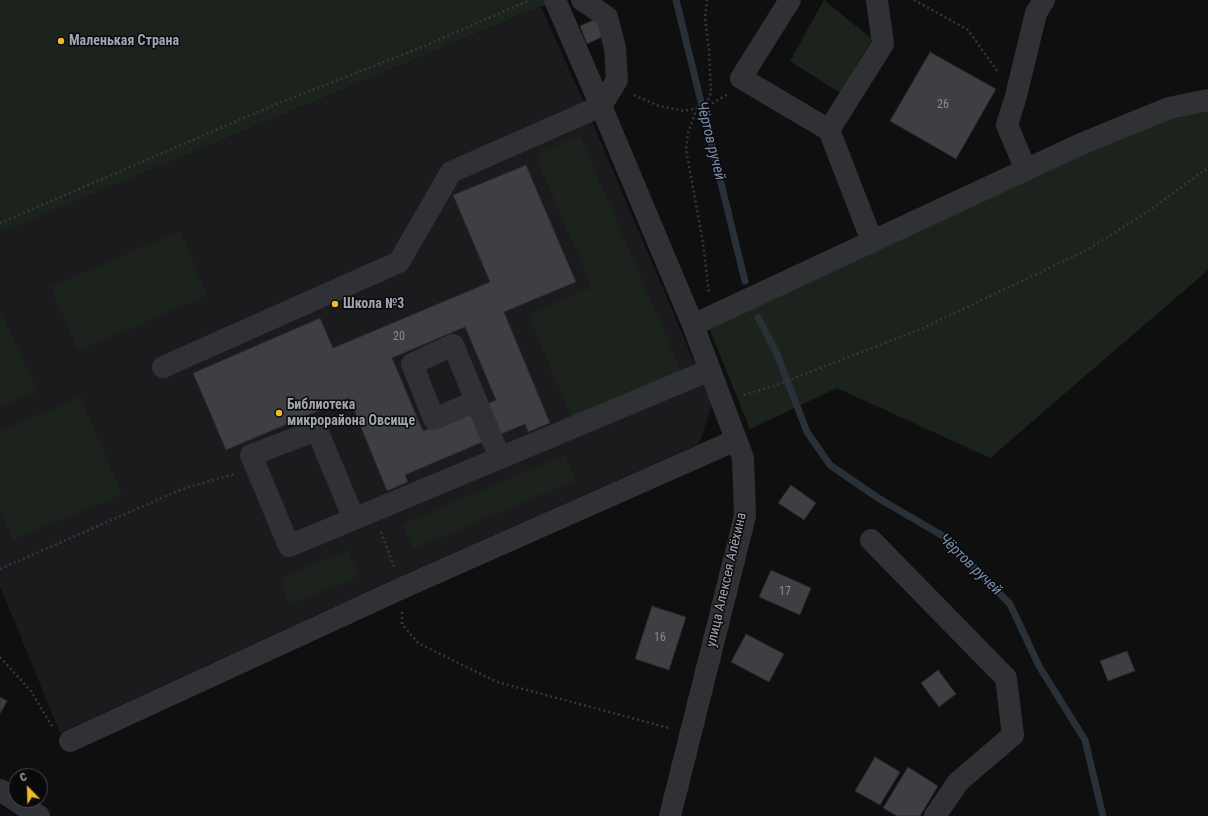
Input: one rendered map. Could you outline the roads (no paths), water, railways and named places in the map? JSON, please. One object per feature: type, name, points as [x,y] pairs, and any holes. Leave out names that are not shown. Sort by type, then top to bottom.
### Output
[{"type":"street","name":"улица Алексея Алёхина","points":[[555,0],[601,106],[702,320],[710,370],[742,458],[744,516],[691,734],[677,813]]},
{"type":"street","points":[[163,367],[398,262],[451,172],[601,106],[617,80],[615,48],[607,17],[582,0]]},
{"type":"street","points":[[790,0],[741,78],[829,130],[872,241]]},
{"type":"street","points":[[829,130],[882,44],[877,0]]},
{"type":"street","points":[[1026,170],[1007,125],[1016,96],[1036,13],[1044,0]]},
{"type":"street","points":[[702,320],[1081,144],[1169,108],[1208,100]]},
{"type":"street","points":[[364,515],[317,430],[251,455],[289,546],[364,515],[710,370]]},
{"type":"street","points":[[476,401],[500,458]]},
{"type":"street","points":[[70,740],[402,588],[736,440]]},
{"type":"street","points":[[871,540],[1006,678],[1013,735],[958,782],[935,816]]},
{"type":"street","points":[[0,790],[39,816]]},
{"type":"waterway","name":"Чёртов ручей","points":[[676,0],[745,281]]},
{"type":"waterway","name":"Чёртов ручей","points":[[758,317],[777,354],[807,432],[830,465],[878,498],[943,536],[1010,604],[1039,666],[1085,740],[1103,816]]},
{"type":"place","name":"Маленькая Страна","points":[[61,41]]},
{"type":"place","name":"Школа №3","points":[[335,304]]},
{"type":"place","name":"Библиотека микрорайона Овсище","points":[[279,413]]}]
